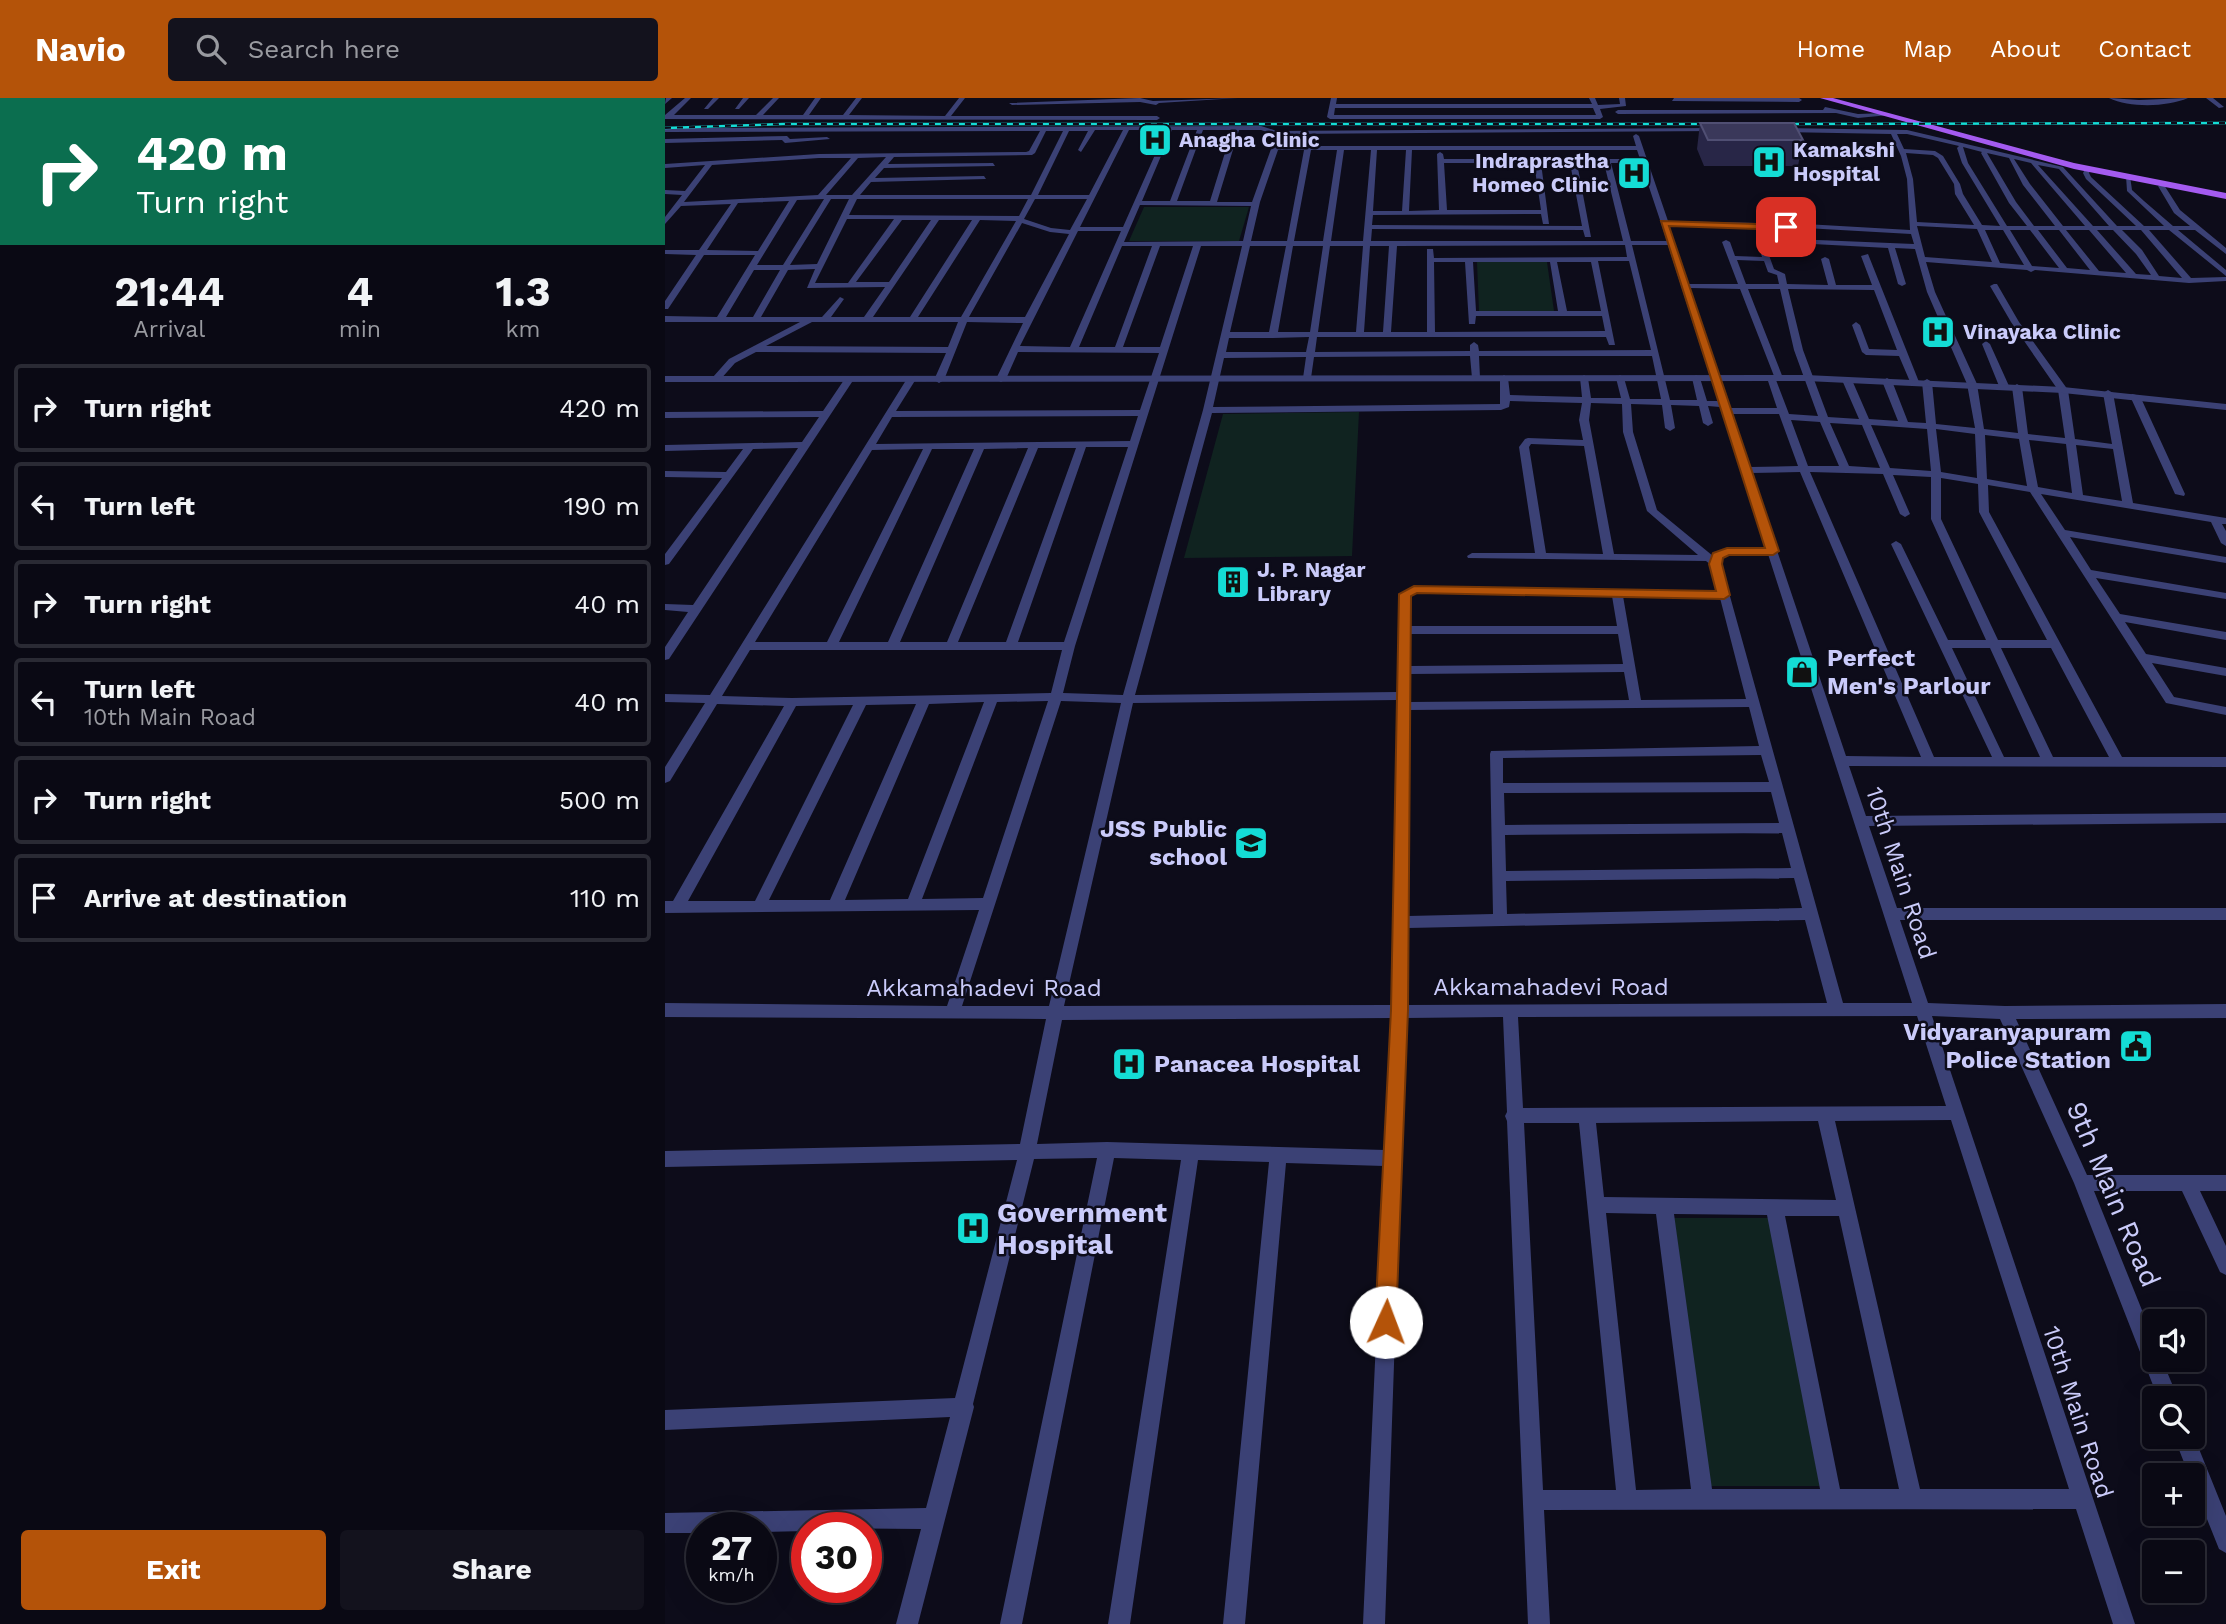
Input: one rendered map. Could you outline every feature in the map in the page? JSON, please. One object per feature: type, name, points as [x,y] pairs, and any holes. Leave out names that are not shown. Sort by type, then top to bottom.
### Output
[{"type":"main road","points":[[1824,98],[2075,165],[2226,195]]},
{"type":"main road","points":[[2133,178],[2162,186],[2226,195]]},
{"type":"street","points":[[665,102],[669,98]]},
{"type":"street","points":[[667,117],[688,98]]},
{"type":"street","points":[[706,108],[716,98]]},
{"type":"street","points":[[737,108],[746,98]]},
{"type":"street","points":[[759,116],[776,98]]},
{"type":"street","points":[[805,117],[818,98]]},
{"type":"street","points":[[845,117],[859,98]]},
{"type":"street","points":[[947,117],[962,98]]},
{"type":"street","points":[[1009,101],[1039,98]]},
{"type":"street","points":[[1009,101],[1235,98]]},
{"type":"street","points":[[1396,117],[1400,98]]},
{"type":"street","points":[[1480,98],[1480,117]]},
{"type":"street","points":[[1592,98],[1596,107],[1599,117],[1330,117],[1333,102],[1398,106],[1596,107],[1622,106],[1622,98]]},
{"type":"street","points":[[1791,98],[1834,112],[1857,116],[1886,115]]},
{"type":"street","points":[[2112,98],[2123,102],[2145,103],[2185,98]]},
{"type":"street","points":[[2209,98],[2221,107]]},
{"type":"street","points":[[1676,112],[1673,99],[1799,100]]},
{"type":"street","points":[[1156,101],[1157,124],[1166,128]]},
{"type":"street","points":[[677,109],[716,108]]},
{"type":"street","points":[[727,108],[747,108]]},
{"type":"street","points":[[756,108],[766,108]]},
{"type":"street","points":[[993,117],[998,110]]},
{"type":"street","points":[[1618,112],[1834,112]]},
{"type":"street","points":[[667,117],[1157,118]]},
{"type":"street","points":[[705,149],[780,147],[795,128]]},
{"type":"street","points":[[943,137],[948,128]]},
{"type":"street","points":[[977,137],[983,128]]},
{"type":"street","points":[[666,167],[725,158],[1032,153],[1044,128]]},
{"type":"street","points":[[939,380],[964,319],[1033,197],[1067,128]]},
{"type":"street","points":[[1081,150],[1093,128]]},
{"type":"street","points":[[1001,379],[1028,320],[1127,128]]},
{"type":"street","points":[[1073,350],[1137,203],[1166,128]]},
{"type":"street","points":[[1173,203],[1201,128]]},
{"type":"street","points":[[1213,203],[1236,128]]},
{"type":"street","points":[[665,130],[1236,128],[1279,134],[1440,135],[1640,148]]},
{"type":"street","points":[[1279,134],[1732,130]]},
{"type":"street","points":[[2075,165],[2061,168],[2034,164],[1894,134],[1775,133],[1907,132],[2061,168],[2139,252],[2157,277]]},
{"type":"street","points":[[897,1624],[907,1624],[964,1407],[1027,1152],[1055,1013],[1128,699],[1208,410],[1255,204],[1279,134]]},
{"type":"street","points":[[1894,134],[1910,179],[1914,228],[1931,292],[1972,384],[1980,431],[1984,512],[2118,761]]},
{"type":"street","points":[[1440,135],[1443,212]]},
{"type":"street","points":[[1275,148],[1640,148],[1725,135]]},
{"type":"street","points":[[665,141],[827,139]]},
{"type":"street","points":[[931,154],[937,146]]},
{"type":"street","points":[[964,155],[970,146]]},
{"type":"street","points":[[770,159],[778,149],[841,148]]},
{"type":"street","points":[[1273,335],[1308,148]]},
{"type":"street","points":[[1307,378],[1341,148]]},
{"type":"street","points":[[1360,334],[1374,148]]},
{"type":"street","points":[[1405,212],[1409,148]]},
{"type":"street","points":[[1441,161],[1607,161],[1640,148]]},
{"type":"street","name":"10th Main Road","points":[[1640,148],[1920,1009],[2124,1624]]},
{"type":"street","points":[[1960,148],[1965,163],[2031,270]]},
{"type":"street","points":[[1902,151],[1938,154],[1980,228],[1997,265]]},
{"type":"street","points":[[1984,153],[2013,203],[2066,272]]},
{"type":"street","points":[[892,284],[810,286],[854,197],[893,154]]},
{"type":"street","points":[[972,196],[1000,154]]},
{"type":"street","points":[[756,319],[825,197],[857,155]]},
{"type":"street","points":[[2011,159],[2027,185],[2064,228],[2097,273]]},
{"type":"street","points":[[1537,161],[1549,243]]},
{"type":"street","points":[[1573,161],[1589,243]]},
{"type":"street","points":[[1607,161],[1662,378],[1670,428]]},
{"type":"street","points":[[665,222],[711,162]]},
{"type":"street","points":[[2034,164],[2133,276]]},
{"type":"street","points":[[882,166],[993,165]]},
{"type":"street","points":[[2088,168],[2088,178],[2167,253],[2189,281]]},
{"type":"street","points":[[870,180],[984,178]]},
{"type":"street","points":[[2133,178],[2129,190],[2226,276]]},
{"type":"street","points":[[2162,186],[2177,211],[2194,228],[2226,252]]},
{"type":"street","points":[[665,192],[689,193]]},
{"type":"street","points":[[665,209],[736,201],[825,197],[1090,197]]},
{"type":"street","points":[[720,319],[794,199]]},
{"type":"street","points":[[665,307],[736,201]]},
{"type":"street","points":[[1137,203],[1255,204]]},
{"type":"street","points":[[1368,213],[1545,212]]},
{"type":"street","points":[[846,217],[978,217],[1020,219],[1050,230],[1126,229]]},
{"type":"street","points":[[850,285],[900,217]]},
{"type":"street","points":[[867,319],[937,217]]},
{"type":"street","points":[[913,319],[978,217]]},
{"type":"street","points":[[1664,223],[1851,228],[2194,228]]},
{"type":"street","points":[[1367,227],[1586,229]]},
{"type":"street","points":[[1851,228],[1855,241]]},
{"type":"street","points":[[1845,469],[1806,378],[1792,329],[1781,274],[1771,270],[1761,245],[1783,245],[1793,241],[1919,247]]},
{"type":"street","points":[[1726,242],[1775,378],[1784,414],[1804,469],[1929,761]]},
{"type":"street","points":[[1387,334],[1393,243]]},
{"type":"street","points":[[1430,243],[1430,334]]},
{"type":"street","points":[[1119,244],[1671,243]]},
{"type":"street","points":[[1118,350],[1157,244]]},
{"type":"street","points":[[953,1011],[1056,696],[1069,646],[1198,244]]},
{"type":"street","points":[[1891,246],[1902,284]]},
{"type":"street","points":[[665,252],[759,253]]},
{"type":"street","points":[[1865,257],[1914,382]]},
{"type":"street","points":[[1732,258],[1764,258]]},
{"type":"street","points":[[1594,259],[1615,354]]},
{"type":"street","points":[[1430,260],[1632,259]]},
{"type":"street","points":[[1825,259],[1833,287]]},
{"type":"street","points":[[1922,259],[2189,281],[2226,276]]},
{"type":"street","points":[[1469,260],[1476,378]]},
{"type":"street","points":[[1553,260],[1563,314]]},
{"type":"street","points":[[750,268],[820,266]]},
{"type":"street","points":[[1685,286],[1877,288]]},
{"type":"street","points":[[1994,286],[2015,322],[2063,390],[2078,496]]},
{"type":"street","points":[[825,319],[840,299]]},
{"type":"street","points":[[1472,314],[1606,313]]},
{"type":"street","points":[[665,319],[756,319],[790,316],[813,319],[1028,320]]},
{"type":"street","points":[[716,379],[732,360],[813,319]]},
{"type":"street","points":[[1856,325],[1866,352],[1903,353]]},
{"type":"street","points":[[1225,335],[1611,334]]},
{"type":"street","points":[[1986,344],[2004,386]]},
{"type":"street","points":[[752,349],[951,350]]},
{"type":"street","points":[[1014,349],[1164,350]]},
{"type":"street","points":[[1221,355],[1656,353]]},
{"type":"street","points":[[1696,377],[1708,423]]},
{"type":"street","points":[[1208,410],[1500,407],[1506,405],[1504,378]]},
{"type":"street","points":[[1584,378],[1587,443],[1609,557]]},
{"type":"street","points":[[1620,378],[1626,401],[1628,432],[1652,511],[1710,561],[1724,595],[1837,1010]]},
{"type":"street","points":[[665,379],[1806,378],[1972,384],[2108,393],[2225,408]]},
{"type":"street","points":[[665,656],[669,643],[697,609],[849,379]]},
{"type":"street","points":[[665,778],[911,379]]},
{"type":"street","points":[[1847,380],[1905,514]]},
{"type":"street","points":[[1887,381],[1904,424]]},
{"type":"street","points":[[1927,382],[1936,474],[1936,519],[2047,761]]},
{"type":"street","points":[[2017,387],[2033,489],[2170,700],[2226,711]]},
{"type":"street","points":[[2108,393],[2128,504]]},
{"type":"street","points":[[2135,396],[2180,494]]},
{"type":"street","points":[[1506,398],[1702,404],[1823,419],[1931,426],[2117,447]]},
{"type":"street","points":[[888,414],[1144,413]]},
{"type":"street","points":[[665,415],[826,414]]},
{"type":"street","points":[[1541,556],[1524,447],[1528,442],[1536,440],[1587,443]]},
{"type":"street","points":[[1010,646],[1082,444]]},
{"type":"street","points":[[868,447],[1133,444]]},
{"type":"street","points":[[665,447],[805,445]]},
{"type":"street","points":[[891,646],[981,445]]},
{"type":"street","points":[[951,646],[1034,445]]},
{"type":"street","points":[[665,562],[750,446]]},
{"type":"street","points":[[831,646],[929,446]]},
{"type":"street","points":[[1746,470],[1845,469],[1936,474],[2220,520],[2226,543]]},
{"type":"street","points":[[665,474],[728,475]]},
{"type":"street","points":[[2062,533],[2226,560]]},
{"type":"street","points":[[1896,544],[2000,761]]},
{"type":"street","points":[[1472,556],[1710,561],[1727,552],[1773,551]]},
{"type":"street","points":[[2088,573],[2226,596]]},
{"type":"street","points":[[1374,1624],[1399,1010],[1405,594],[1410,590],[1724,595]]},
{"type":"street","points":[[1618,593],[1636,704]]},
{"type":"street","points":[[665,607],[697,609]]},
{"type":"street","points":[[2117,617],[2226,636]]},
{"type":"street","points":[[1404,630],[1624,630]]},
{"type":"street","points":[[1943,644],[2055,644]]},
{"type":"street","points":[[747,646],[1069,646]]},
{"type":"street","points":[[2143,657],[2226,672]]},
{"type":"street","points":[[1403,670],[1630,668]]},
{"type":"street","points":[[665,698],[792,702],[1056,696],[1128,699],[1752,703]]},
{"type":"street","points":[[913,905],[992,698]]},
{"type":"street","points":[[835,905],[924,700]]},
{"type":"street","points":[[759,906],[862,701]]},
{"type":"street","points":[[671,907],[792,702]]},
{"type":"street","points":[[1500,919],[1499,788],[1496,754],[1765,750]]},
{"type":"street","points":[[1840,761],[2226,762]]},
{"type":"street","points":[[1499,788],[1777,788]]},
{"type":"street","points":[[1860,821],[2226,818]]},
{"type":"street","points":[[1499,830],[1787,828]]},
{"type":"street","points":[[1501,876],[1799,873]]},
{"type":"street","points":[[671,907],[988,904]]},
{"type":"street","points":[[1400,922],[1811,914]]},
{"type":"street","points":[[1890,914],[2226,914]]},
{"type":"street","name":"Akkamahadevi Road","points":[[665,1010],[1055,1013],[1920,1009],[2005,1013],[2226,1011]]},
{"type":"street","points":[[1510,1010],[1539,1624]]},
{"type":"street","name":"9th Main Road","points":[[2005,1013],[2082,1184],[2163,1386]]},
{"type":"street","points":[[1513,1116],[1955,1113]]},
{"type":"street","points":[[1825,1114],[1912,1500]]},
{"type":"street","points":[[1587,1116],[1627,1500]]},
{"type":"street","points":[[665,1159],[1107,1150],[1392,1158]]},
{"type":"street","points":[[1011,1624],[1107,1150]]},
{"type":"street","points":[[1119,1624],[1191,1153]]},
{"type":"street","points":[[1234,1624],[1278,1156]]},
{"type":"street","points":[[2082,1184],[2226,1182]]},
{"type":"street","points":[[2187,1183],[2226,1266]]},
{"type":"street","points":[[1597,1205],[1846,1208]]},
{"type":"street","points":[[1664,1206],[1703,1500]]},
{"type":"street","points":[[1774,1207],[1832,1500]]},
{"type":"street","points":[[665,1420],[964,1407]]},
{"type":"street","points":[[2189,1449],[2226,1542]]},
{"type":"street","points":[[1532,1500],[2083,1499]]},
{"type":"street","points":[[665,1522],[934,1518]]},
{"type":"green space","points":[[1144,207],[1249,207],[1239,241],[1129,241]]},
{"type":"green space","points":[[1477,262],[1547,262],[1554,311],[1479,311]]},
{"type":"green space","points":[[1359,412],[1352,556],[1184,558],[1223,414]]},
{"type":"green space","points":[[1674,1218],[1769,1218],[1820,1486],[1710,1486]]},
{"type":"building","points":[[1700,123],[1794,123],[1803,140],[1708,140]]},
{"type":"building","name":"J. P. Nagar Library","points":[[1225,567],[1244,567],[1240,587],[1219,586]]},
{"type":"railway","points":[[1775,124],[2226,123]]},
{"type":"railway","points":[[665,128],[783,124],[1719,124]]},
{"type":"place","name":"Anagha Clinic","points":[[1155,140]]},
{"type":"place","name":"Kamakshi Hospital","points":[[1769,162]]},
{"type":"place","name":"Indraprastha Homeo Clinic","points":[[1634,173]]},
{"type":"place","name":"Vinayaka Clinic","points":[[1938,332]]},
{"type":"place","name":"J. P. Nagar Library","points":[[1233,582]]},
{"type":"place","name":"Perfect Men's Parlour","points":[[1802,672]]},
{"type":"place","name":"JSS Public school","points":[[1251,843]]},
{"type":"place","name":"Vidyaranyapuram Police Station","points":[[2136,1046]]},
{"type":"place","name":"Panacea Hospital","points":[[1129,1064]]},
{"type":"place","name":"Government Hospital","points":[[973,1228]]},
{"type":"route","points":[[1386,1322],[1399,1010],[1405,594],[1414,589],[1724,595],[1716,564],[1718,556],[1727,552],[1773,551],[1664,223],[1786,227]]}]
